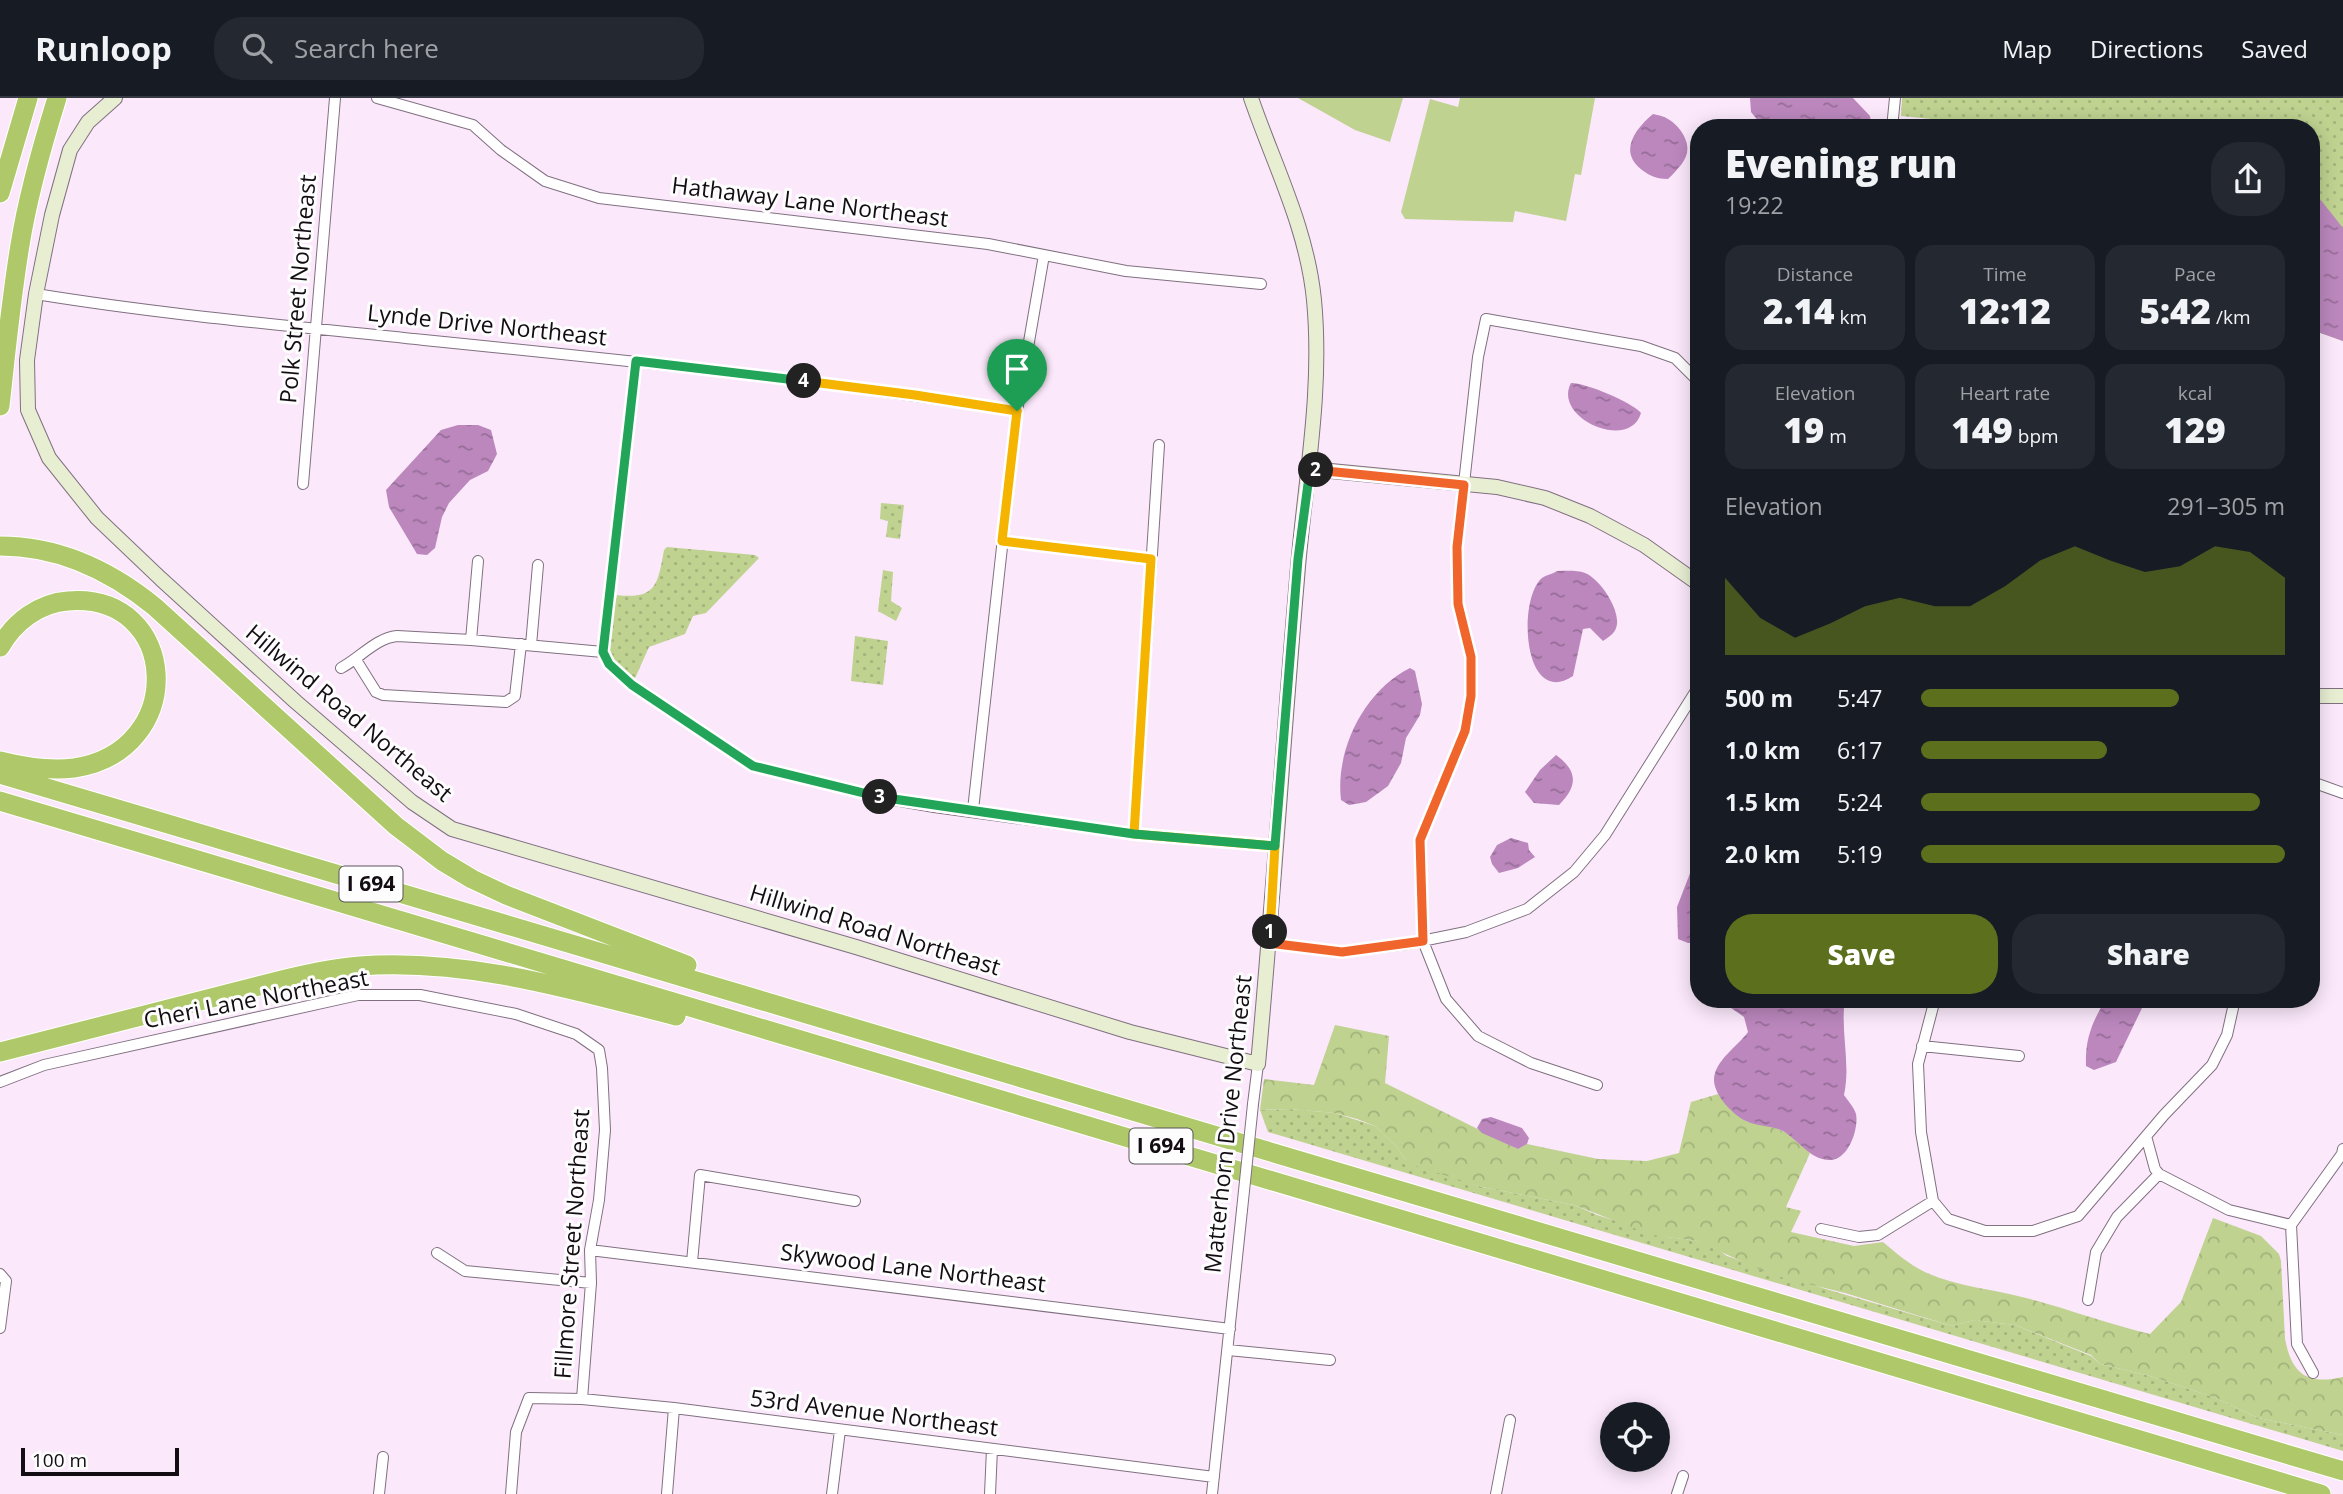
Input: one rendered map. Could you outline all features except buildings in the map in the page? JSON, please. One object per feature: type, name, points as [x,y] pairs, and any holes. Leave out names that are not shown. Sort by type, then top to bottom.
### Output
[{"type":"highway","points":[[8,98],[13,105],[17,129]]},
{"type":"highway","points":[[0,191],[28,98]]},
{"type":"highway","points":[[0,406],[20,244],[38,161],[57,98]]},
{"type":"highway","points":[[0,546],[43,552],[76,561],[104,571],[129,587],[155,607],[396,826],[458,871],[506,895],[693,967],[737,992]]},
{"type":"highway","points":[[0,647],[16,626],[43,607],[68,601],[95,603],[116,610],[135,625],[153,654],[157,676],[149,715],[133,739],[119,752],[107,759],[74,768],[3,768]]},
{"type":"highway","name":"I 694","points":[[3,768],[737,992],[2343,1471]]},
{"type":"highway","name":"I 694","points":[[0,801],[2321,1494]]},
{"type":"highway","points":[[0,812],[206,863]]},
{"type":"highway","points":[[0,1052],[312,973],[363,966],[416,965],[492,974],[600,996],[1032,1108]]},
{"type":"street","name":"Hillwind Road Northeast","points":[[115,98],[88,122],[70,150],[52,215],[36,294],[27,360],[28,410],[49,458],[97,518],[161,579],[412,802],[452,829],[856,947],[1130,1032],[1258,1064]]},
{"type":"street","name":"Polk Street Northeast","points":[[303,484],[335,98]]},
{"type":"street","name":"Hathaway Lane Northeast","points":[[377,98],[473,125],[501,150],[545,181],[599,198],[988,244],[1126,271],[1261,284]]},
{"type":"street","name":"Matterhorn Drive Northeast","points":[[1212,1494],[1258,1064],[1298,559],[1310,469],[1318,368],[1314,298],[1298,224],[1251,98]]},
{"type":"street","points":[[1893,119],[1895,98]]},
{"type":"street","points":[[973,810],[1017,411],[1044,255]]},
{"type":"street","name":"Lynde Drive Northeast","points":[[36,294],[136,310],[636,361],[915,395],[1017,411]]},
{"type":"street","points":[[1597,1085],[1531,1063],[1478,1036],[1446,999],[1423,941],[1420,840],[1465,731],[1471,696],[1471,657],[1458,604],[1457,547],[1478,357],[1486,319],[1641,346],[1675,358],[1690,373]]},
{"type":"street","points":[[636,361],[603,652],[609,664],[632,685],[753,766],[883,798],[1134,834],[1275,846]]},
{"type":"street","points":[[1134,834],[1159,445]]},
{"type":"street","points":[[1310,469],[1509,489],[1545,498],[1590,516],[1644,545],[1690,578]]},
{"type":"street","points":[[1002,541],[1151,559]]},
{"type":"street","points":[[471,640],[478,561]]},
{"type":"street","points":[[356,660],[376,692],[383,695],[506,702],[515,696],[538,565]]},
{"type":"street","points":[[341,668],[387,637],[471,640],[603,652]]},
{"type":"street","points":[[2320,696],[2343,696]]},
{"type":"street","points":[[1269,943],[1342,952],[1423,941],[1465,932],[1527,909],[1574,872],[1605,835],[1690,700]]},
{"type":"street","points":[[2320,785],[2343,793]]},
{"type":"street","name":"Cheri Lane Northeast","points":[[0,1082],[44,1065],[358,995],[420,995],[516,1014],[576,1034],[599,1050]]},
{"type":"street","points":[[1934,1008],[1918,1064],[1921,1132],[1933,1201],[1948,1219],[1985,1231],[2033,1231],[2078,1216],[2146,1136],[2212,1065],[2227,1035],[2233,1008]]},
{"type":"street","points":[[1923,1046],[2019,1056]]},
{"type":"street","name":"Fillmore Street Northeast","points":[[582,1399],[591,1283],[590,1250],[599,1200],[605,1130],[599,1050]]},
{"type":"street","points":[[2146,1136],[2159,1174],[2229,1210],[2291,1225]]},
{"type":"street","points":[[2313,1373],[2297,1344],[2291,1225],[2343,1149]]},
{"type":"street","points":[[2088,1300],[2095,1251],[2117,1217],[2159,1174]]},
{"type":"street","points":[[692,1262],[700,1175],[855,1201]]},
{"type":"street","points":[[1821,1229],[1858,1237],[1878,1235],[1933,1201]]},
{"type":"street","name":"Skywood Lane Northeast","points":[[590,1250],[1230,1329]]},
{"type":"street","points":[[436,1253],[465,1271],[591,1283]]},
{"type":"street","points":[[0,1274],[6,1281],[0,1328]]},
{"type":"street","points":[[1228,1350],[1330,1360]]},
{"type":"street","name":"Fillmore Street Northeast","points":[[511,1494],[516,1432],[529,1398]]},
{"type":"street","name":"53rd Avenue Northeast","points":[[529,1398],[582,1399],[674,1408],[1214,1477]]},
{"type":"street","points":[[667,1494],[674,1408]]},
{"type":"street","points":[[1496,1494],[1510,1420]]},
{"type":"street","points":[[832,1494],[840,1430]]},
{"type":"street","points":[[990,1494],[992,1449]]},
{"type":"street","points":[[379,1494],[383,1457]]},
{"type":"street","points":[[1677,1494],[1683,1476]]},
{"type":"green space","points":[[1298,98],[1403,98],[1390,142],[1355,130]]},
{"type":"green space","points":[[1460,98],[1595,98],[1581,175],[1575,174],[1566,221],[1515,211],[1513,222],[1405,219],[1401,212],[1430,99],[1458,107]]},
{"type":"green space","points":[[1902,98],[2343,98],[2343,341],[2320,333],[2320,119],[1932,119],[1901,116]]},
{"type":"green space","points":[[881,503],[904,505],[900,539],[886,537],[888,521],[880,519]]},
{"type":"green space","points":[[667,547],[755,555],[759,558],[706,613],[693,616],[685,634],[649,647],[632,685],[603,652],[617,595],[630,596],[648,592],[657,580]]},
{"type":"green space","points":[[883,570],[893,572],[891,601],[902,608],[896,621],[878,611]]},
{"type":"green space","points":[[855,636],[888,641],[883,685],[851,681]]},
{"type":"green space","points":[[1335,1025],[1389,1036],[1385,1083],[1518,1149],[1527,1144],[1598,1159],[1647,1161],[1679,1153],[1691,1102],[1718,1094],[1746,1121],[1787,1133],[1810,1153],[1786,1207],[1801,1211],[1791,1232],[1854,1246],[1883,1242],[1915,1267],[1939,1278],[2026,1298],[2150,1334],[2181,1302],[2213,1218],[2261,1236],[2279,1254],[2281,1261],[2285,1339],[2292,1361],[2297,1369],[2311,1378],[2320,1380],[2343,1377],[2343,1435],[2258,1418],[2216,1398],[2150,1376],[2100,1364],[2091,1355],[2015,1325],[1974,1320],[1952,1326],[1845,1293],[1772,1275],[1697,1241],[1652,1235],[1574,1205],[1482,1187],[1416,1166],[1405,1159],[1375,1126],[1357,1119],[1335,1113],[1289,1109],[1260,1110],[1264,1079],[1314,1085]]},
{"type":"green space","points":[[1289,1109],[1335,1113],[1375,1126],[1405,1159],[1482,1187],[1574,1205],[1668,1237],[1697,1241],[1713,1246],[1727,1256],[1826,1289],[1952,1326],[1974,1320],[2015,1325],[2091,1356],[2100,1364],[2150,1376],[2216,1398],[2258,1418],[2343,1435],[2343,1451],[1268,1132],[1260,1110]]},
{"type":"water","points":[[1750,98],[1853,98],[1870,119],[1757,119],[1751,112]]},
{"type":"water","points":[[1653,114],[1675,124],[1687,145],[1686,157],[1668,179],[1657,178],[1645,172],[1631,156],[1630,148],[1635,134]]},
{"type":"water","points":[[2320,199],[2343,228],[2343,341],[2320,333]]},
{"type":"water","points":[[1571,383],[1608,394],[1641,413],[1634,424],[1623,430],[1595,426],[1572,408],[1568,396]]},
{"type":"water","points":[[458,425],[478,425],[491,430],[497,454],[488,471],[470,480],[449,503],[442,517],[435,548],[427,555],[417,554],[389,507],[386,490],[441,430]]},
{"type":"water","points":[[1557,571],[1582,572],[1597,581],[1612,602],[1617,624],[1614,632],[1603,641],[1590,628],[1583,629],[1573,676],[1556,682],[1544,678],[1535,665],[1529,647],[1528,627],[1529,607],[1534,590],[1542,578]]},
{"type":"water","points":[[1410,668],[1415,671],[1422,704],[1420,715],[1406,738],[1401,763],[1388,786],[1366,802],[1349,805],[1341,800],[1340,781],[1348,742],[1356,724],[1379,691]]},
{"type":"water","points":[[1556,755],[1572,773],[1570,791],[1559,805],[1534,803],[1525,792],[1540,770]]},
{"type":"water","points":[[1511,838],[1528,843],[1529,850],[1535,857],[1518,868],[1499,873],[1490,857],[1497,845]]},
{"type":"water","points":[[1690,873],[1690,943],[1678,939],[1677,907]]},
{"type":"water","points":[[1731,1008],[1844,1008],[1844,1095],[1855,1111],[1856,1128],[1851,1143],[1841,1156],[1828,1160],[1815,1156],[1783,1131],[1741,1118],[1721,1098],[1715,1086],[1715,1073],[1722,1060],[1748,1032],[1744,1017]]},
{"type":"water","points":[[2101,1008],[2142,1008],[2116,1062],[2094,1070],[2086,1066],[2088,1039]]},
{"type":"water","points":[[1491,1117],[1522,1128],[1529,1138],[1527,1144],[1518,1149],[1482,1133],[1477,1128],[1482,1119]]},
{"type":"route","points":[[1017,411],[915,395],[636,361],[603,652],[609,664],[632,685],[753,766],[776,773],[934,807],[973,810],[1134,834],[1188,839],[1275,846],[1298,559],[1310,469],[1464,485],[1457,547],[1458,604],[1471,657],[1471,696],[1465,731],[1420,840],[1423,941],[1342,952],[1269,943],[1275,846],[1134,834],[1151,559],[1002,541],[1017,411]]}]
